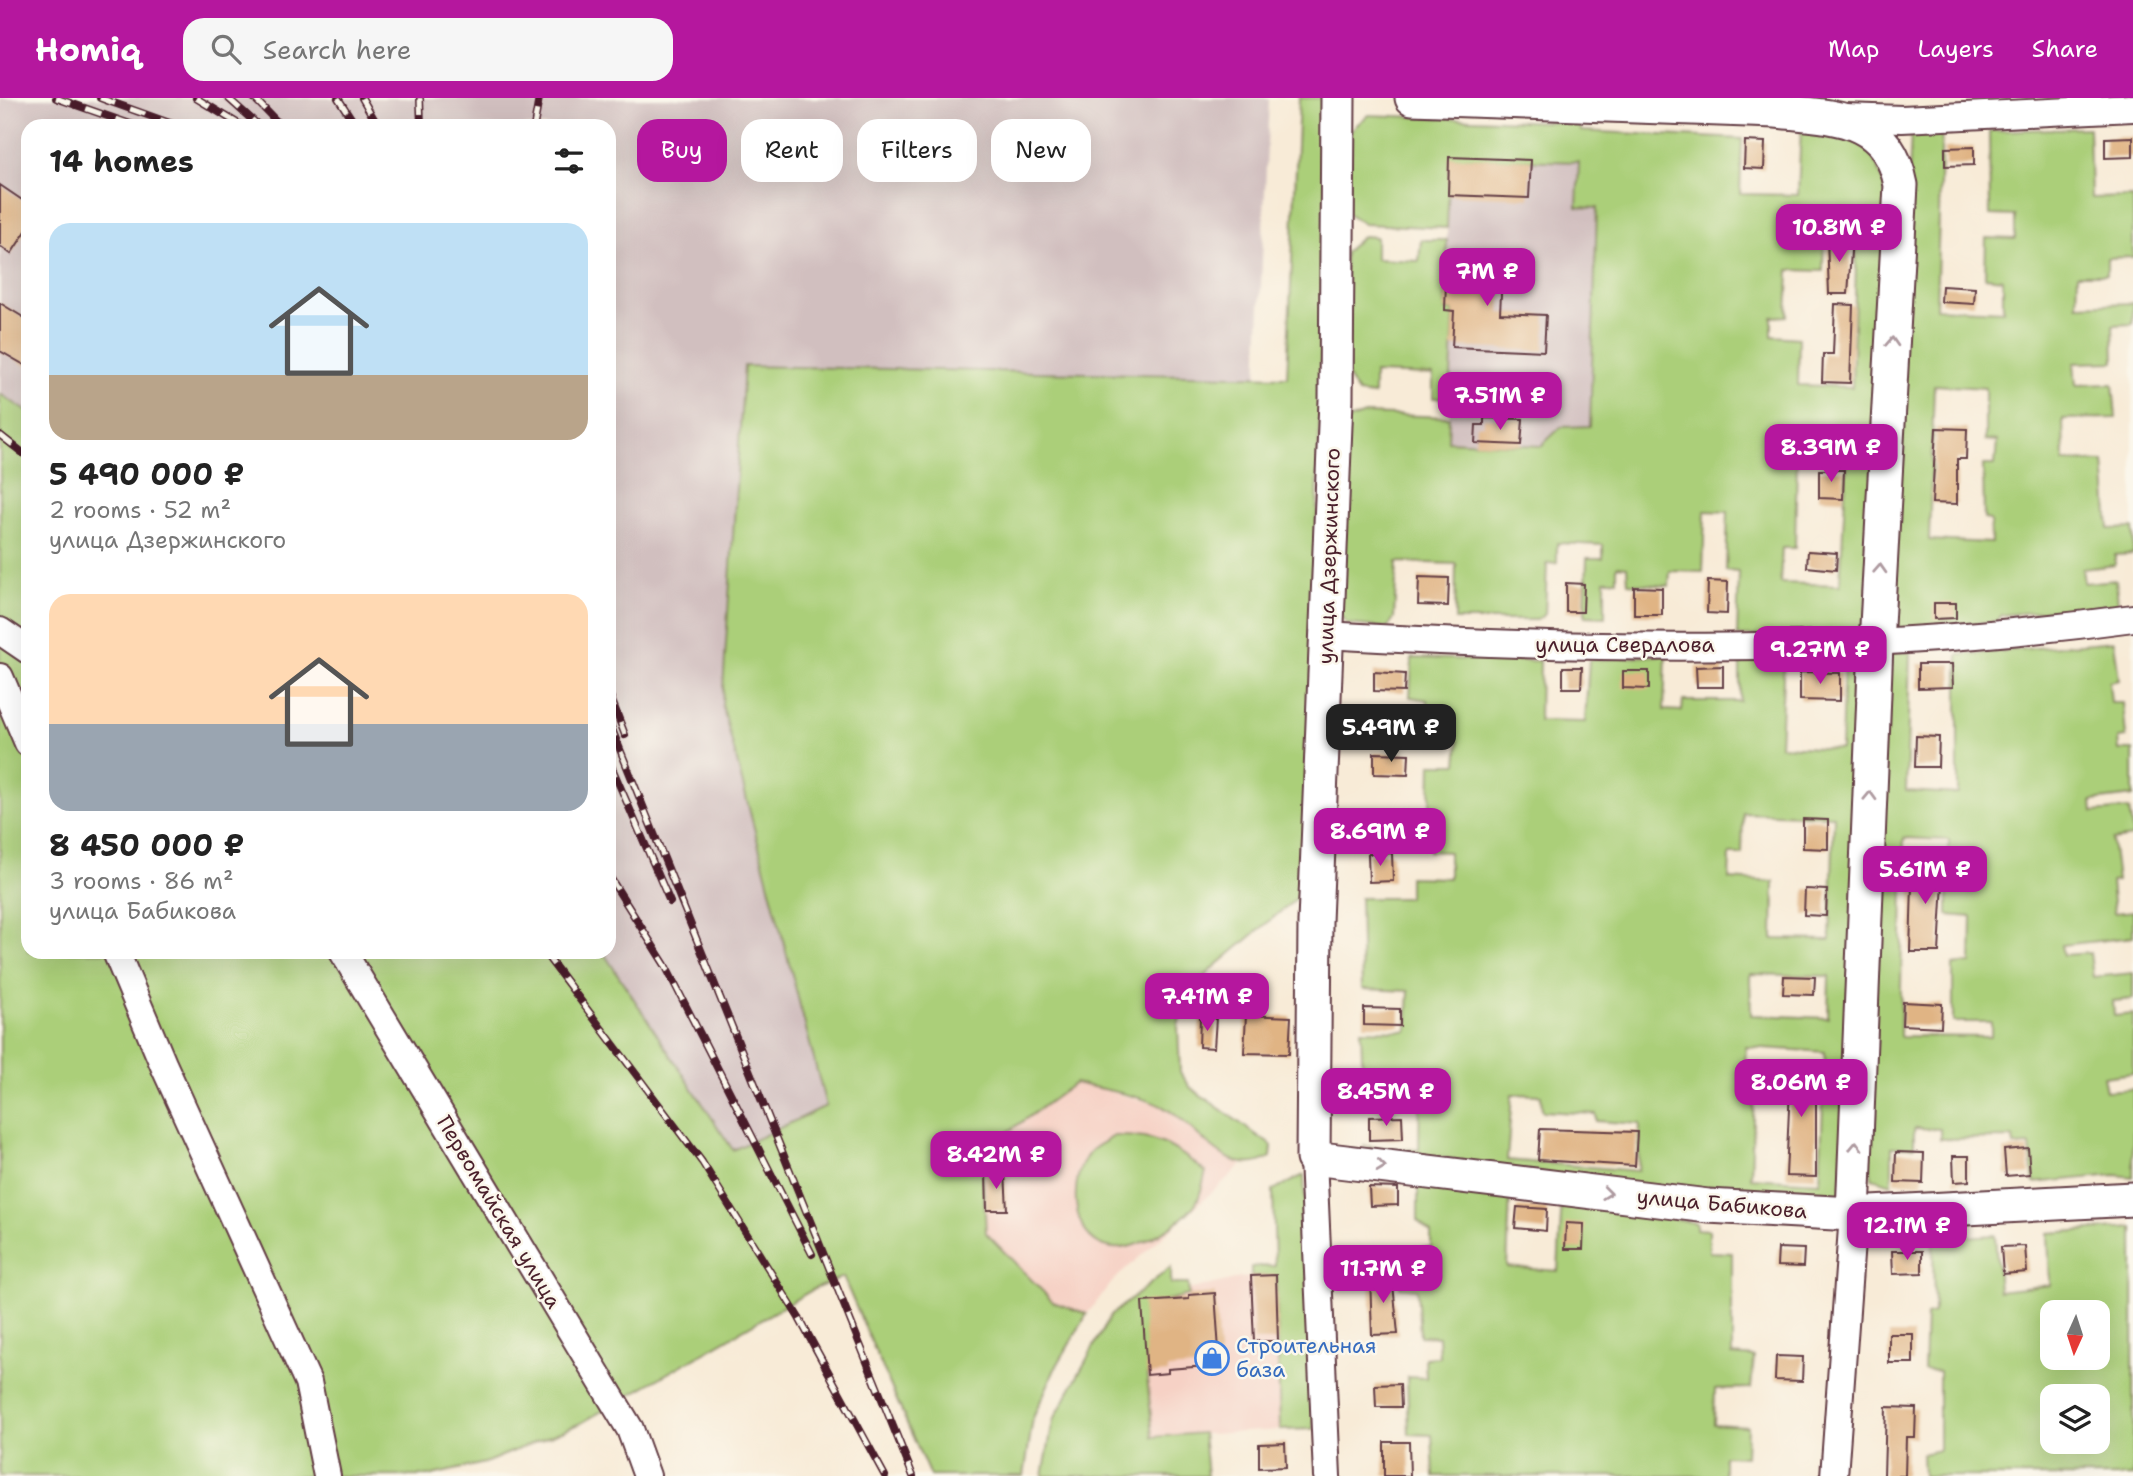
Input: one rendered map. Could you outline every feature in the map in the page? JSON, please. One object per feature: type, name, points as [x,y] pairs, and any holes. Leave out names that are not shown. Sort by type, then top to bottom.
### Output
[{"type":"main road","name":"улица Дзержинского","points":[[1313,1157],[1315,922],[1336,400],[1338,98]]},
{"type":"main road","points":[[1412,98],[1776,111],[1834,117],[1857,124],[1878,137],[1889,149],[1901,185],[1876,643],[1853,1214]]},
{"type":"main road","name":"улица Бабикова","points":[[1313,1157],[1708,1206],[1853,1214],[2133,1199]]},
{"type":"street","points":[[1834,117],[1902,109],[2133,108]]},
{"type":"street","points":[[1901,185],[1902,109]]},
{"type":"street","name":"улица Свердлова","points":[[1325,635],[1500,645],[1876,643],[2047,630],[2133,618]]},
{"type":"street","points":[[0,631],[21,645]]},
{"type":"street","points":[[0,677],[21,726]]},
{"type":"street","points":[[119,959],[164,1066],[308,1382],[327,1476]]},
{"type":"street","name":"Первомайская улица","points":[[347,959],[630,1429],[648,1476]]},
{"type":"street","name":"улица Дзержинского","points":[[1313,1157],[1327,1476]]},
{"type":"street","points":[[1834,1476],[1853,1214]]},
{"type":"shaded area","points":[[0,98],[1269,98],[1257,377],[744,366],[722,704],[826,1107],[733,1150],[608,959],[616,959],[616,119],[21,119],[21,408],[0,394]]},
{"type":"shaded area","points":[[1449,157],[1579,162],[1577,207],[1597,208],[1590,427],[1561,427],[1541,446],[1448,441],[1454,311],[1445,310]]},
{"type":"shaded area","points":[[1075,1083],[1163,1106],[1225,1157],[1242,1165],[1114,1280],[1087,1314],[1053,1302],[986,1233],[982,1151]]},
{"type":"shaded area","name":"Строительная база","points":[[1276,1275],[1280,1430],[1153,1437],[1147,1375],[1163,1301],[1189,1295],[1188,1290],[1240,1278]]},
{"type":"green space","points":[[1299,98],[1330,98],[1305,891],[1211,970],[1184,1001],[1178,1026],[1180,1072],[1191,1088],[1272,1146],[1271,1157],[1255,1163],[1240,1163],[1214,1148],[1176,1115],[1155,1103],[1075,1083],[982,1151],[986,1233],[1053,1302],[1087,1314],[1055,1369],[1033,1418],[1024,1476],[930,1476],[843,1277],[814,1289],[581,1423],[485,1463],[428,1476],[0,1476],[0,394],[21,408],[21,959],[608,959],[733,1150],[826,1106],[722,704],[744,366],[1287,377]]},
{"type":"green space","points":[[1368,115],[1580,123],[1581,131],[1742,139],[1740,194],[1798,195],[1801,126],[1836,131],[1861,143],[1877,165],[1887,199],[1865,634],[1737,636],[1739,572],[1726,571],[1728,512],[1705,511],[1703,572],[1670,571],[1669,586],[1628,583],[1627,567],[1617,566],[1617,580],[1605,580],[1605,617],[1585,616],[1587,558],[1603,558],[1603,545],[1557,543],[1557,563],[1547,564],[1545,614],[1537,620],[1455,620],[1456,564],[1397,562],[1394,618],[1388,628],[1347,624],[1337,611],[1345,421],[1365,414],[1449,417],[1448,441],[1541,446],[1561,427],[1590,426],[1597,208],[1577,207],[1579,162],[1450,158],[1447,228],[1364,224],[1347,213],[1350,131]],"holes":[[[1824,235],[1857,235],[1852,387],[1798,385],[1799,338],[1772,336],[1772,317],[1787,316],[1789,270],[1823,271]],[[1797,457],[1847,458],[1840,585],[1780,583],[1782,548],[1795,548]]]},
{"type":"green space","points":[[1924,123],[1942,124],[1936,308],[2003,311],[2003,279],[1985,277],[1986,238],[2015,239],[2015,216],[1990,215],[1989,131],[2089,128],[2091,198],[2133,197],[2133,257],[2107,258],[2107,274],[2078,274],[2077,305],[2133,303],[2133,324],[2113,325],[2114,362],[2074,363],[2076,385],[2113,384],[2116,418],[2063,419],[2064,461],[2104,462],[2109,529],[2133,528],[2133,554],[2115,555],[2115,565],[2082,569],[2084,583],[2116,580],[2118,604],[2002,615],[1997,621],[1887,632],[1911,134]],"holes":[[[1934,385],[1985,388],[1985,440],[1997,441],[1995,465],[1983,465],[1984,519],[1990,520],[1991,543],[1929,540]]]},
{"type":"green space","points":[[1363,236],[1376,237],[1376,259],[1419,261],[1421,240],[1447,240],[1445,310],[1454,311],[1450,398],[1433,398],[1433,375],[1374,373],[1374,395],[1358,393],[1343,370],[1345,252]]},
{"type":"green space","points":[[2114,641],[2119,680],[2109,682],[2111,703],[2123,703],[2126,737],[2118,738],[2119,750],[2133,750],[2133,796],[2092,801],[2093,812],[2129,809],[2133,837],[2112,840],[2117,881],[2111,882],[2114,913],[2133,911],[2133,937],[2061,945],[2063,955],[2090,953],[2093,977],[2133,973],[2133,999],[2113,1001],[2114,1016],[2133,1014],[2133,1073],[2103,1077],[2106,1091],[2133,1089],[2133,1177],[2115,1175],[2034,1183],[2030,1145],[2014,1146],[2013,1138],[1940,1139],[1940,1129],[1914,1128],[1914,1147],[1892,1147],[1892,1184],[1872,1178],[1868,1154],[1886,653],[1910,651],[1906,791],[1958,794],[1958,655]],"holes":[[[1904,838],[1949,840],[1949,880],[1970,881],[1970,892],[1948,892],[1948,915],[1972,917],[1971,963],[1953,965],[1953,1022],[1991,1022],[1991,1037],[1900,1036]]]},
{"type":"green space","points":[[1666,655],[1664,710],[1682,711],[1683,701],[1740,701],[1740,656],[1784,656],[1780,746],[1841,749],[1844,655],[1863,655],[1841,1196],[1659,1190],[1363,1146],[1419,1150],[1420,1088],[1363,1084],[1361,1030],[1407,1031],[1409,991],[1362,989],[1360,898],[1409,898],[1409,877],[1449,878],[1449,852],[1429,851],[1431,764],[1457,764],[1459,741],[1426,738],[1428,700],[1410,697],[1412,658],[1540,661],[1539,721],[1585,722],[1589,660]],"holes":[[[1743,813],[1834,816],[1830,940],[1773,939],[1774,882],[1729,879],[1730,854],[1742,854]],[[1750,974],[1829,976],[1828,1018],[1751,1015]],[[1746,1047],[1825,1052],[1820,1182],[1751,1178],[1754,1090],[1761,1089],[1761,1067],[1745,1066]],[[1512,1094],[1541,1095],[1542,1111],[1596,1114],[1596,1121],[1640,1124],[1638,1171],[1507,1160]]]},
{"type":"green space","points":[[1114,1136],[1142,1138],[1164,1144],[1206,1172],[1196,1203],[1180,1220],[1143,1242],[1118,1248],[1095,1241],[1086,1232],[1076,1205],[1078,1175],[1084,1162],[1093,1149]]},
{"type":"green space","points":[[1304,1175],[1314,1429],[1280,1430],[1276,1276],[1251,1276],[1251,1267],[1275,1266],[1273,1190]]},
{"type":"green space","points":[[1418,1182],[1510,1196],[1507,1267],[1558,1271],[1562,1198],[1696,1223],[1696,1229],[1709,1230],[1709,1252],[1732,1253],[1732,1355],[1754,1357],[1751,1388],[1715,1389],[1714,1424],[1747,1426],[1746,1457],[1724,1456],[1724,1476],[1434,1476],[1432,1435],[1409,1434],[1407,1377],[1426,1378],[1425,1358],[1439,1357],[1438,1337],[1420,1336],[1417,1289],[1400,1287],[1399,1247],[1431,1247],[1431,1233],[1418,1221]]},
{"type":"green space","points":[[2133,1227],[2133,1476],[1923,1476],[1922,1454],[1939,1450],[1939,1371],[1924,1370],[1926,1315],[1934,1313],[1933,1239],[1995,1235],[1999,1291],[2050,1285],[2048,1233]]},
{"type":"green space","points":[[1171,1267],[1171,1284],[1188,1284],[1189,1295],[1163,1301],[1147,1375],[1153,1437],[1203,1433],[1207,1476],[1043,1476],[1053,1421],[1111,1315]]},
{"type":"building","points":[[2133,137],[2133,157],[2105,158],[2105,138]]},
{"type":"building","points":[[1745,141],[1765,142],[1764,169],[1744,168]]},
{"type":"building","points":[[1974,147],[1974,165],[1945,166],[1945,148]]},
{"type":"building","points":[[1449,157],[1531,160],[1529,198],[1448,195]]},
{"type":"building","points":[[0,185],[21,199],[21,239],[11,254],[0,246]]},
{"type":"building","points":[[1827,237],[1852,238],[1848,294],[1829,294]]},
{"type":"building","points":[[1447,254],[1503,256],[1500,313],[1546,315],[1544,351],[1452,347],[1454,311],[1445,310]]},
{"type":"building","points":[[1942,286],[1975,288],[1974,304],[1941,302]]},
{"type":"building","points":[[0,303],[21,316],[21,363],[0,351]]},
{"type":"building","points":[[1835,304],[1853,305],[1850,383],[1822,382],[1823,354],[1833,354]]},
{"type":"building","points":[[1484,418],[1523,419],[1521,445],[1475,443],[1476,425],[1484,425]]},
{"type":"building","points":[[1936,428],[1967,429],[1966,459],[1957,459],[1957,504],[1932,503]]},
{"type":"building","points":[[1819,470],[1844,470],[1843,499],[1819,498]]},
{"type":"building","points":[[1808,551],[1837,553],[1836,570],[1807,567]]},
{"type":"building","points":[[1419,577],[1449,578],[1448,606],[1418,605]]},
{"type":"building","points":[[1708,581],[1728,582],[1727,614],[1707,613]]},
{"type":"building","points":[[1566,583],[1584,584],[1583,612],[1566,612]]},
{"type":"building","points":[[1634,587],[1662,588],[1662,615],[1634,615]]},
{"type":"building","points":[[1934,603],[1956,603],[1956,618],[1934,619]]},
{"type":"building","points":[[1918,664],[1952,664],[1953,687],[1918,688]]},
{"type":"building","points":[[1723,666],[1723,687],[1697,687],[1696,667]]},
{"type":"building","points":[[1563,667],[1582,667],[1581,688],[1563,688]]},
{"type":"building","points":[[1623,671],[1649,671],[1649,689],[1623,688]]},
{"type":"building","points":[[1374,672],[1405,674],[1404,692],[1374,691]]},
{"type":"building","points":[[1800,672],[1840,673],[1840,701],[1800,700]]},
{"type":"building","points":[[1916,736],[1939,737],[1938,767],[1915,767]]},
{"type":"building","points":[[1374,753],[1409,754],[1408,775],[1374,774]]},
{"type":"building","points":[[1803,819],[1828,820],[1828,849],[1803,848]]},
{"type":"building","points":[[1392,853],[1393,881],[1369,882],[1368,854]]},
{"type":"building","points":[[1905,864],[1944,865],[1939,952],[1910,952],[1912,884],[1904,884]]},
{"type":"building","points":[[1805,889],[1827,890],[1826,916],[1804,915]]},
{"type":"building","points":[[1784,976],[1815,977],[1814,995],[1783,994]]},
{"type":"building","points":[[1903,1002],[1942,1004],[1941,1027],[1902,1025]]},
{"type":"building","points":[[1364,1008],[1400,1009],[1400,1026],[1364,1025]]},
{"type":"building","points":[[1246,1015],[1291,1017],[1289,1054],[1244,1053]]},
{"type":"building","points":[[1200,1018],[1216,1018],[1214,1048],[1199,1047]]},
{"type":"building","points":[[1783,1062],[1816,1063],[1816,1177],[1786,1176],[1790,1087],[1782,1087]]},
{"type":"building","points":[[1402,1116],[1403,1139],[1369,1140],[1369,1117]]},
{"type":"building","points":[[1540,1129],[1637,1132],[1635,1166],[1538,1160]]},
{"type":"building","points":[[2028,1148],[2030,1174],[2006,1176],[2004,1150]]},
{"type":"building","points":[[1896,1152],[1924,1153],[1923,1183],[1895,1182]]},
{"type":"building","points":[[1953,1156],[1969,1156],[1969,1181],[1954,1182]]},
{"type":"building","points":[[1005,1172],[1007,1210],[987,1210],[986,1173]]},
{"type":"building","points":[[1369,1187],[1398,1188],[1398,1205],[1370,1206]]},
{"type":"building","points":[[1517,1207],[1547,1209],[1546,1231],[1515,1228]]},
{"type":"building","points":[[1566,1223],[1584,1224],[1583,1249],[1565,1249]]},
{"type":"building","points":[[2025,1246],[2027,1272],[2003,1274],[2001,1247]]},
{"type":"building","points":[[1778,1248],[1804,1249],[1803,1267],[1777,1266]]},
{"type":"building","points":[[1892,1251],[1922,1251],[1922,1273],[1893,1274]]},
{"type":"building","points":[[1392,1274],[1398,1334],[1372,1335],[1370,1275]]},
{"type":"building","points":[[1276,1275],[1278,1341],[1254,1341],[1251,1276]]},
{"type":"building","points":[[1215,1293],[1220,1365],[1168,1369],[1168,1373],[1147,1375],[1142,1302],[1189,1299],[1189,1295]]},
{"type":"building","points":[[1889,1334],[1913,1334],[1913,1363],[1889,1363]]},
{"type":"building","points":[[1776,1356],[1803,1357],[1802,1381],[1775,1380]]},
{"type":"building","points":[[1400,1384],[1401,1407],[1376,1407],[1375,1385]]},
{"type":"building","points":[[1886,1407],[1916,1408],[1915,1437],[1906,1437],[1905,1476],[1884,1476]]},
{"type":"building","points":[[1384,1442],[1409,1442],[1410,1476],[1384,1476]]},
{"type":"building","points":[[1285,1443],[1286,1467],[1259,1468],[1259,1444]]},
{"type":"railway","points":[[56,98],[116,119]]},
{"type":"railway","points":[[100,98],[158,119]]},
{"type":"railway","points":[[196,98],[230,119]]},
{"type":"railway","points":[[228,98],[251,119]]},
{"type":"railway","points":[[254,98],[274,119]]},
{"type":"railway","points":[[338,98],[352,119]]},
{"type":"railway","points":[[362,98],[374,119]]},
{"type":"railway","points":[[420,98],[421,119]]},
{"type":"railway","points":[[535,119],[539,98]]},
{"type":"railway","points":[[0,435],[21,452]]},
{"type":"railway","points":[[616,711],[625,735]]},
{"type":"railway","points":[[616,739],[913,1476]]},
{"type":"railway","points":[[616,777],[670,902]]},
{"type":"railway","points":[[616,887],[665,965],[812,1254]]},
{"type":"railway","points":[[549,959],[702,1162],[799,1318],[885,1476]]},
{"type":"place","name":"Строительная база","points":[[1212,1358]]}]
